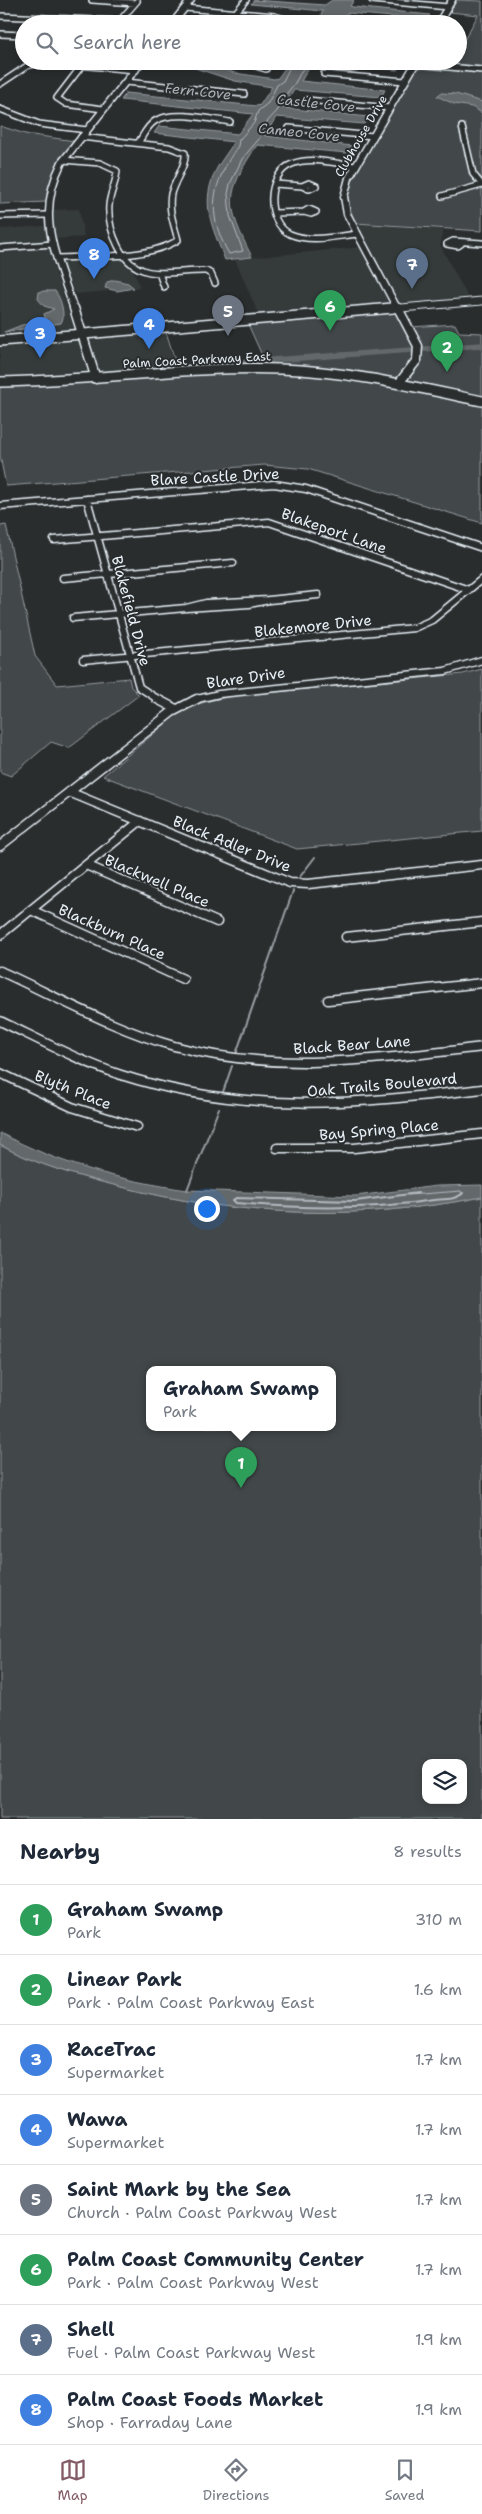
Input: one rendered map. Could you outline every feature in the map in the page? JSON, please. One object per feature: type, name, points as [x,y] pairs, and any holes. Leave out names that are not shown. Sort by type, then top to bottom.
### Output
[{"type":"main road","points":[[0,341],[482,301]]},
{"type":"main road","name":"Palm Coast Parkway East","points":[[0,382],[265,368],[338,373],[399,383],[482,401]]},
{"type":"street","points":[[92,0],[136,2]]},
{"type":"street","points":[[179,15],[191,0]]},
{"type":"street","points":[[236,12],[246,0]]},
{"type":"street","points":[[372,0],[448,7]]},
{"type":"street","points":[[443,15],[452,0]]},
{"type":"street","points":[[124,15],[136,2]]},
{"type":"street","points":[[185,8],[261,15]]},
{"type":"street","points":[[0,16],[15,17]]},
{"type":"street","points":[[0,34],[15,34]]},
{"type":"street","points":[[467,68],[482,70]]},
{"type":"street","points":[[0,84],[20,70]]},
{"type":"street","points":[[78,70],[57,98],[66,104],[103,109]]},
{"type":"street","points":[[96,378],[57,258],[47,215],[53,180],[63,160],[136,70]]},
{"type":"street","name":"Clubhouse Drive","points":[[399,383],[417,360],[418,350],[398,308],[347,214],[344,197],[346,185],[356,166],[411,70]]},
{"type":"street","points":[[324,74],[405,81]]},
{"type":"street","points":[[126,82],[244,94]]},
{"type":"street","points":[[307,100],[390,108]]},
{"type":"street","points":[[0,109],[40,124],[87,130]]},
{"type":"street","points":[[138,143],[153,123],[164,118],[184,117],[230,122]]},
{"type":"street","points":[[442,196],[482,185],[473,174],[462,127]]},
{"type":"street","points":[[289,128],[373,136]]},
{"type":"street","points":[[57,258],[162,248],[173,245],[178,240],[171,217],[170,199],[175,179],[186,156],[176,148],[80,137]]},
{"type":"street","points":[[63,160],[100,163],[117,171],[109,210],[112,229],[120,253],[133,267],[158,273],[205,271],[211,274],[215,283]]},
{"type":"street","points":[[356,166],[312,161],[296,163],[283,168],[275,184],[272,200],[282,229],[294,236],[311,238],[358,234]]},
{"type":"street","points":[[275,184],[302,186]]},
{"type":"street","points":[[275,213],[304,212]]},
{"type":"street","points":[[0,216],[47,215]]},
{"type":"street","points":[[460,242],[482,243]]},
{"type":"street","points":[[0,248],[53,244]]},
{"type":"street","points":[[158,273],[164,287]]},
{"type":"street","name":"Blare Castle Drive","points":[[0,506],[256,484],[290,486],[313,491],[482,548]]},
{"type":"street","name":"Blakefield Drive","points":[[87,499],[140,689],[176,709]]},
{"type":"street","name":"Blakeport Lane","points":[[54,540],[270,522],[469,590]]},
{"type":"street","points":[[63,578],[233,563]]},
{"type":"street","name":"Blakemore Drive","points":[[83,660],[414,628],[432,620],[482,579]]},
{"type":"street","points":[[73,618],[232,606],[318,595]]},
{"type":"street","name":"Blare Drive","points":[[0,846],[176,709],[204,697],[226,693],[445,671],[482,660]]},
{"type":"street","name":"Black Adler Drive","points":[[69,792],[279,880],[294,884],[482,865]]},
{"type":"street","points":[[0,935],[140,821]]},
{"type":"street","name":"Blackwell Place","points":[[86,865],[217,922]]},
{"type":"street","name":"Blackburn Place","points":[[31,910],[182,979]]},
{"type":"street","points":[[346,937],[482,922]]},
{"type":"street","name":"Black Bear Lane","points":[[0,971],[142,1036],[184,1049],[235,1059],[327,1064],[482,1047]]},
{"type":"street","points":[[328,1000],[482,983]]},
{"type":"street","name":"Oak Trails Boulevard","points":[[0,1021],[118,1074],[167,1088],[239,1102],[286,1106],[350,1105],[482,1089]]},
{"type":"street","name":"Blyth Place","points":[[0,1073],[72,1106],[137,1127]]},
{"type":"street","name":"Bay Spring Place","points":[[278,1148],[354,1148],[482,1134]]},
{"type":"shaded area","points":[[456,0],[482,1],[482,231],[355,223],[347,200],[349,184],[415,70],[467,70],[467,35],[478,15],[450,12]]},
{"type":"shaded area","points":[[0,126],[25,134],[75,141],[55,172],[46,202],[0,204]]},
{"type":"shaded area","points":[[79,209],[84,237],[56,239],[50,210]]},
{"type":"shaded area","points":[[355,223],[444,230],[440,245],[470,301],[399,307]]},
{"type":"shaded area","points":[[45,226],[52,261],[75,333],[0,339],[0,229]]},
{"type":"shaded area","points":[[362,247],[395,307],[260,318],[235,259]]},
{"type":"shaded area","points":[[126,253],[140,287],[134,288],[125,282],[112,281],[106,289],[109,291],[75,294],[60,259]]},
{"type":"shaded area","points":[[396,311],[413,341],[416,355],[396,381],[236,368],[237,363],[265,362],[247,322]]},
{"type":"shaded area","points":[[455,324],[459,332],[482,333],[482,399],[402,383],[422,356],[411,327]]},
{"type":"shaded area","points":[[164,329],[176,370],[99,376],[84,336]]},
{"type":"shaded area","points":[[78,336],[90,377],[0,380],[0,343]]},
{"type":"shaded area","points":[[236,370],[332,374],[482,403],[482,523],[308,469],[264,465],[6,486],[0,456],[0,384]]},
{"type":"shaded area","points":[[6,525],[35,656],[57,685],[129,678],[131,687],[139,695],[69,748],[51,742],[11,776],[0,772],[0,526]]},
{"type":"shaded area","points":[[482,669],[482,831],[297,849],[103,776],[176,715],[203,702],[233,696],[463,674]]},
{"type":"shaded area","points":[[0,1145],[43,1164],[103,1182],[163,1196],[208,1204],[254,1209],[299,1212],[391,1210],[482,1197],[482,1819],[0,1819]]},
{"type":"water","points":[[254,0],[325,5],[332,0],[354,0],[350,6],[430,15],[348,13],[344,15],[321,15],[323,11],[251,4]]},
{"type":"water","points":[[201,70],[226,70],[274,79],[278,78],[284,70],[307,70],[301,81],[385,90],[381,97],[294,90],[283,108],[369,117],[364,124],[276,117],[265,136],[352,146],[347,153],[257,145],[239,176],[232,200],[237,225],[252,257],[225,260],[212,225],[208,204],[209,192],[217,168],[234,142],[154,133],[159,126],[238,134],[253,114],[121,100],[126,93],[257,106],[260,105],[272,87],[235,81]]},
{"type":"water","points":[[441,93],[456,94],[482,102],[482,113],[472,107],[454,104],[437,96]]},
{"type":"water","points":[[115,280],[128,283],[134,288],[117,291],[105,288],[107,282]]},
{"type":"water","points":[[55,291],[57,294],[63,312],[61,323],[4,332],[22,325],[46,322],[44,314],[54,309],[44,306],[38,299],[39,292]]},
{"type":"water","points":[[0,1133],[45,1154],[91,1170],[187,1190],[355,1196],[437,1186],[482,1185],[482,1197],[391,1210],[345,1212],[299,1212],[208,1204],[118,1186],[58,1169],[0,1145]]},
{"type":"waterway","points":[[166,332],[177,367],[215,364]]},
{"type":"waterway","points":[[245,362],[482,345]]},
{"type":"waterway","points":[[225,364],[245,362]]},
{"type":"waterway","points":[[299,878],[315,857]]},
{"type":"waterway","points":[[236,1054],[293,891]]},
{"type":"waterway","points":[[223,1092],[232,1066]]},
{"type":"waterway","points":[[187,1190],[219,1108]]},
{"type":"place","name":"Palm Coast Foods Market","points":[[94,279]]},
{"type":"place","name":"Shell","points":[[412,289]]},
{"type":"place","name":"Palm Coast Community Center","points":[[330,331]]},
{"type":"place","name":"Saint Mark by the Sea","points":[[228,336]]},
{"type":"place","name":"Wawa","points":[[149,349]]},
{"type":"place","name":"RaceTrac","points":[[40,358]]},
{"type":"place","name":"Linear Park","points":[[447,372]]},
{"type":"place","name":"Graham Swamp","points":[[241,1488]]},
{"type":"water label","name":"Fern Cove","points":[[198,91]]},
{"type":"water label","name":"Castle Cove","points":[[316,103]]},
{"type":"water label","name":"Cameo Cove","points":[[299,132]]}]
